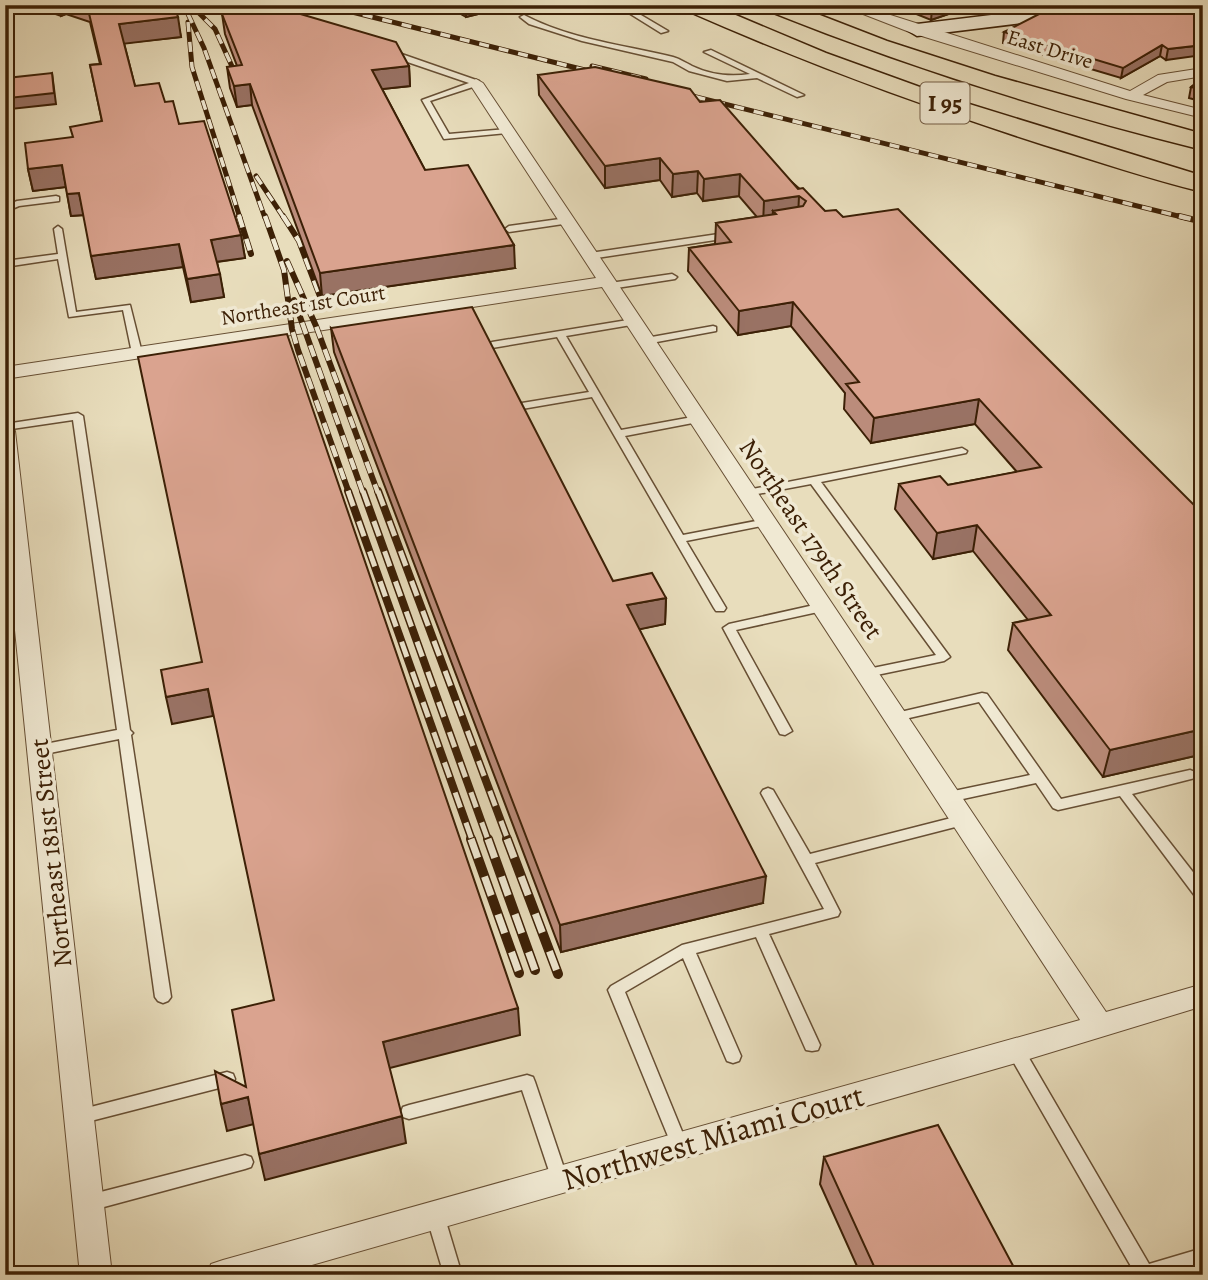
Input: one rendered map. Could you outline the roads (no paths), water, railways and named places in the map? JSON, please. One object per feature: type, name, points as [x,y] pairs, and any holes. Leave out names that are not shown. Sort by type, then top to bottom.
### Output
[{"type":"highway","name":"I 95","points":[[693,5],[814,56],[916,93],[1203,184]]},
{"type":"highway","points":[[717,5],[825,49],[976,103],[1203,169]]},
{"type":"highway","points":[[743,5],[872,56],[988,96],[1203,159]]},
{"type":"highway","name":"I 95","points":[[775,5],[857,37],[998,85],[1203,142]]},
{"type":"street","name":"East Drive","points":[[846,5],[917,30],[1131,96],[1203,114]]},
{"type":"street","points":[[917,30],[1121,5]]},
{"type":"street","points":[[1131,96],[1163,78],[1203,72]]},
{"type":"street","name":"Northeast 179th Street","points":[[476,83],[1100,1026]]},
{"type":"street","name":"Northeast 1st Court","points":[[5,373],[608,284]]},
{"type":"street","name":"Northeast 181st Street","points":[[5,429],[96,1275]]},
{"type":"street","name":"Northwest Miami Court","points":[[223,1275],[1016,1051],[1203,995]]},
{"type":"lane","points":[[619,5],[664,31]]},
{"type":"lane","points":[[234,6],[273,18]]},
{"type":"lane","points":[[537,14],[524,18],[531,23],[584,39],[675,60],[692,69],[730,79],[755,76]]},
{"type":"lane","points":[[386,52],[476,83]]},
{"type":"lane","points":[[708,52],[800,95]]},
{"type":"lane","points":[[476,83],[426,100],[447,137],[507,131]]},
{"type":"lane","points":[[5,209],[17,204],[56,199]]},
{"type":"lane","points":[[509,229],[567,221]]},
{"type":"lane","points":[[58,229],[72,316],[127,307],[137,353]]},
{"type":"lane","points":[[590,257],[744,233]]},
{"type":"lane","points":[[5,264],[62,256]]},
{"type":"lane","points":[[608,284],[672,276]]},
{"type":"lane","points":[[492,345],[634,322]]},
{"type":"lane","points":[[646,341],[713,329]]},
{"type":"lane","points":[[559,334],[720,608]]},
{"type":"lane","points":[[522,406],[594,394]]},
{"type":"lane","points":[[5,429],[78,416],[163,997]]},
{"type":"lane","points":[[617,434],[698,419]]},
{"type":"lane","points":[[747,493],[962,451]]},
{"type":"lane","points":[[814,480],[944,657],[867,673]]},
{"type":"lane","points":[[678,539],[766,522]]},
{"type":"lane","points":[[785,731],[729,628],[823,607]]},
{"type":"lane","points":[[895,717],[982,697],[1058,805],[1190,775]]},
{"type":"lane","points":[[40,750],[126,733]]},
{"type":"lane","points":[[949,797],[1039,778]]},
{"type":"lane","points":[[1123,791],[1203,896]]},
{"type":"lane","points":[[680,1146],[616,990],[687,949],[833,912],[768,793]]},
{"type":"lane","points":[[806,860],[963,820]]},
{"type":"lane","points":[[760,932],[812,1045]]},
{"type":"lane","points":[[687,949],[733,1056]]},
{"type":"lane","points":[[1016,1051],[1145,1274],[1203,1256]]},
{"type":"lane","points":[[79,1117],[227,1079]]},
{"type":"lane","points":[[409,1112],[527,1082],[560,1180]]},
{"type":"lane","points":[[89,1203],[245,1163]]},
{"type":"lane","points":[[435,1215],[453,1275]]},
{"type":"railway","points":[[191,5],[215,29],[240,84]]},
{"type":"railway","points":[[324,5],[601,74]]},
{"type":"railway","points":[[188,14],[204,48],[265,218]]},
{"type":"railway","points":[[188,22],[192,67],[240,218]]},
{"type":"railway","points":[[592,66],[646,79]]},
{"type":"railway","points":[[676,92],[1186,218]]},
{"type":"railway","points":[[256,176],[284,218]]},
{"type":"railway","points":[[239,216],[251,254]]},
{"type":"railway","points":[[265,216],[284,270],[292,329],[298,350],[349,493]]},
{"type":"railway","points":[[283,216],[299,241],[324,307]]},
{"type":"railway","points":[[1179,216],[1203,222]]},
{"type":"railway","points":[[287,261],[316,326],[378,493]]},
{"type":"railway","points":[[294,300],[363,493]]},
{"type":"railway","points":[[348,491],[472,840]]},
{"type":"railway","points":[[363,491],[488,840]]},
{"type":"railway","points":[[378,491],[508,840]]},
{"type":"railway","points":[[471,839],[519,973]]},
{"type":"railway","points":[[488,839],[535,970]]},
{"type":"railway","points":[[507,839],[558,974]]}]
